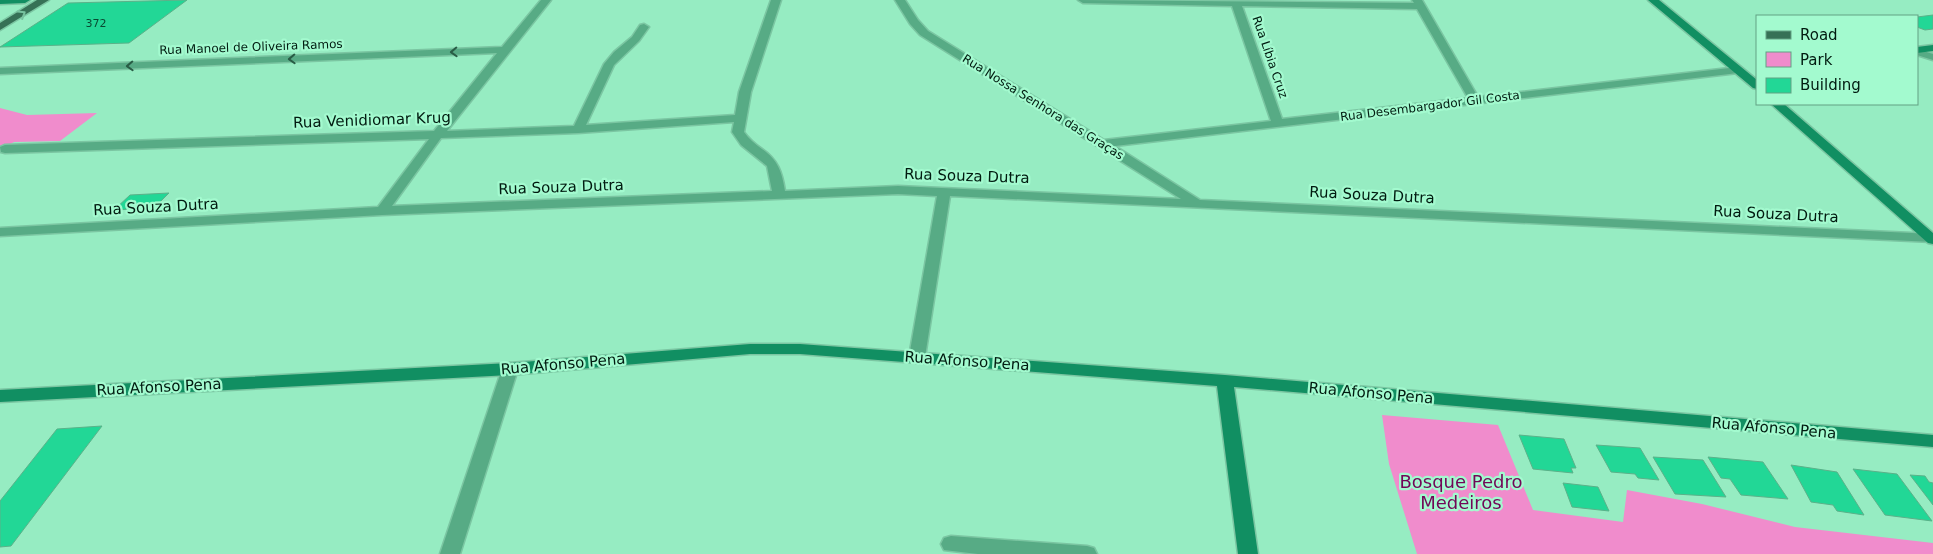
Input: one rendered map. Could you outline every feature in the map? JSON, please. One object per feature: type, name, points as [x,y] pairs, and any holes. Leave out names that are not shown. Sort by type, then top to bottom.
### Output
[{"type":"main road","points":[[0,1],[25,0]]},
{"type":"main road","points":[[0,27],[44,0]]},
{"type":"main road","points":[[1653,0],[1756,85]]},
{"type":"main road","points":[[1918,51],[1933,48]]},
{"type":"main road","name":"Rua Desembargador Gil Costa","points":[[1738,70],[1756,67]]},
{"type":"main road","points":[[1778,105],[1932,239]]},
{"type":"main road","name":"Rua Afonso Pena","points":[[0,396],[510,369],[750,349],[800,349],[1225,381],[1933,441]]},
{"type":"main road","points":[[1225,381],[1248,554]]},
{"type":"street","points":[[382,211],[438,133],[503,50],[546,0]]},
{"type":"street","points":[[776,0],[748,83],[739,118],[738,132],[741,138],[766,157],[772,165],[779,193]]},
{"type":"street","name":"Rua Nossa Senhora das Graças","points":[[900,0],[914,22],[924,33],[1196,203]]},
{"type":"street","points":[[1083,0],[1418,3],[1475,101]]},
{"type":"street","name":"Rua Líbia Cruz","points":[[1236,2],[1278,124]]},
{"type":"street","points":[[578,129],[614,57],[634,43],[644,27]]},
{"type":"street","name":"Rua Manoel de Oliveira Ramos","points":[[0,71],[503,50]]},
{"type":"street","points":[[1918,51],[1933,57]]},
{"type":"street","name":"Rua Desembargador Gil Costa","points":[[1102,144],[1738,70]]},
{"type":"street","name":"Rua Venidiomar Krug","points":[[5,149],[578,129],[739,118]]},
{"type":"street","name":"Rua Souza Dutra","points":[[0,232],[382,211],[858,190],[944,191],[1932,239]]},
{"type":"street","points":[[916,357],[944,191]]},
{"type":"street","points":[[450,554],[510,369]]},
{"type":"street","points":[[951,544],[1087,554]]},
{"type":"green space","points":[[0,108],[27,115],[97,113],[60,141],[14,142],[0,150]]},
{"type":"green space","name":"Bosque Pedro Medeiros","points":[[1382,415],[1498,425],[1533,510],[1623,522],[1627,490],[1702,504],[1795,527],[1933,543],[1933,554],[1417,554],[1389,464]]},
{"type":"building","points":[[187,0],[129,43],[0,47],[68,3]]},
{"type":"building","points":[[1933,15],[1933,29],[1925,30],[1918,27],[1918,17]]},
{"type":"building","points":[[169,193],[154,208],[114,210],[130,195]]},
{"type":"building","points":[[102,426],[11,546],[0,547],[0,501],[57,429]]},
{"type":"building","points":[[1519,435],[1564,439],[1576,468],[1571,468],[1573,473],[1533,469]]},
{"type":"building","points":[[1596,445],[1640,448],[1659,480],[1638,478],[1635,474],[1611,472]]},
{"type":"building","points":[[1653,457],[1703,460],[1726,497],[1675,494]]},
{"type":"building","points":[[1708,457],[1763,462],[1788,499],[1741,495],[1730,479],[1721,478]]},
{"type":"building","points":[[1791,465],[1837,472],[1864,515],[1837,511],[1833,505],[1811,502]]},
{"type":"building","points":[[1853,469],[1897,474],[1932,521],[1885,515]]},
{"type":"building","points":[[1910,475],[1925,476],[1929,482],[1933,483],[1933,505]]},
{"type":"building","points":[[1563,483],[1598,487],[1609,511],[1572,507]]}]
